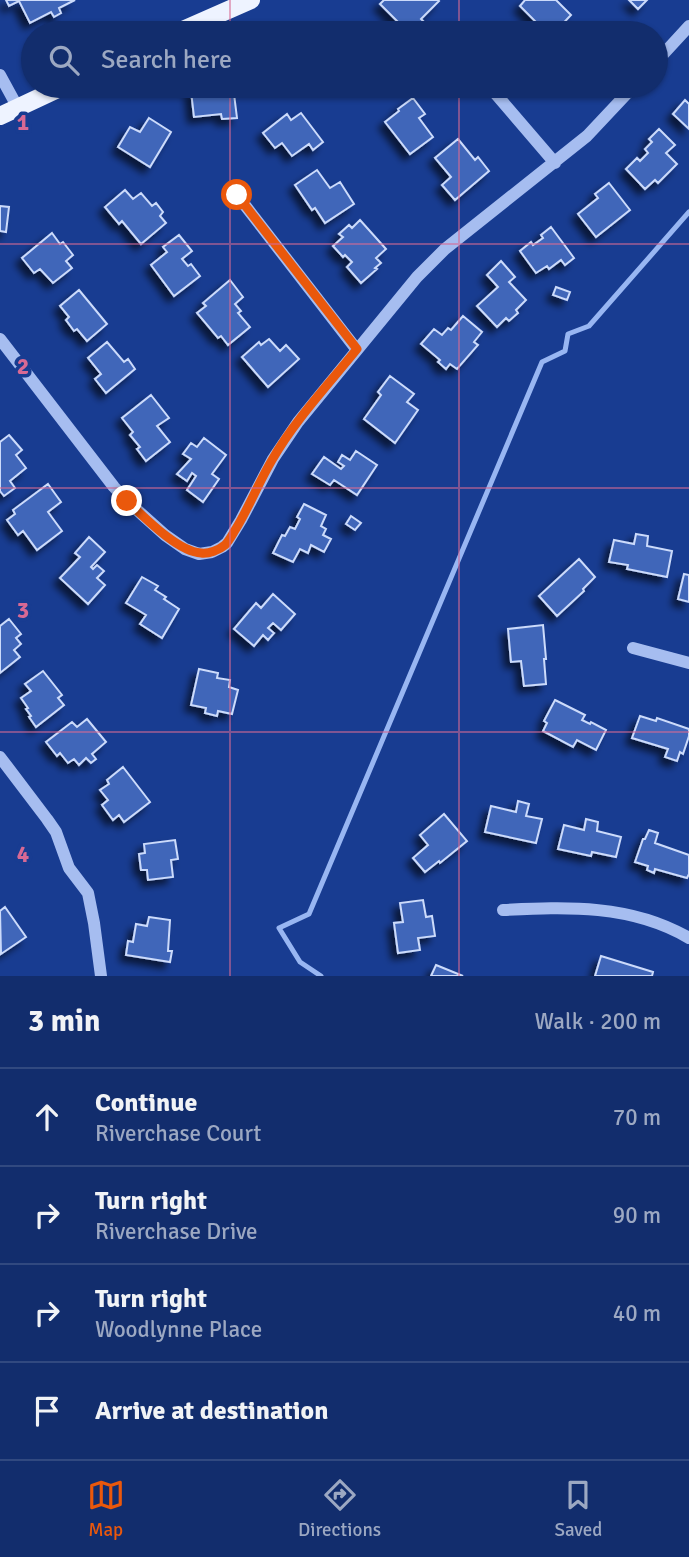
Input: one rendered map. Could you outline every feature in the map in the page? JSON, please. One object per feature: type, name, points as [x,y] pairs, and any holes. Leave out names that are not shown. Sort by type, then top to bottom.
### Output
[{"type":"main road","points":[[203,21],[251,0]]},
{"type":"main road","points":[[0,116],[39,98]]},
{"type":"street","points":[[668,49],[689,26]]},
{"type":"street","points":[[0,75],[18,108]]},
{"type":"street","points":[[499,98],[555,163]]},
{"type":"street","points":[[0,339],[127,501],[185,549],[199,554],[212,552],[227,543],[272,459],[298,422],[417,277],[444,249],[587,136],[623,98]]},
{"type":"street","points":[[237,195],[357,349]]},
{"type":"street","points":[[633,648],[689,663]]},
{"type":"street","points":[[0,757],[56,832],[69,868],[88,893],[101,976]]},
{"type":"street","points":[[503,910],[564,907],[605,910],[662,925],[689,938]]},
{"type":"building","points":[[6,0],[75,0],[59,8],[61,13],[54,17],[51,12],[34,21],[29,21],[19,1],[9,6]]},
{"type":"building","points":[[384,0],[439,1],[421,19],[423,21],[397,21],[380,4]]},
{"type":"building","points":[[525,0],[556,0],[571,15],[565,21],[535,21],[520,6]]},
{"type":"building","points":[[629,0],[647,0],[638,9]]},
{"type":"building","points":[[192,98],[234,98],[237,118],[222,119],[221,114],[194,117]]},
{"type":"building","points":[[413,98],[425,114],[419,118],[433,137],[410,154],[385,122]]},
{"type":"building","points":[[685,100],[689,104],[689,129],[673,114]]},
{"type":"building","points":[[301,113],[323,142],[313,150],[309,144],[292,156],[282,143],[275,148],[263,133],[287,114],[291,120]]},
{"type":"building","points":[[149,118],[171,132],[150,167],[118,147],[130,127],[140,132]]},
{"type":"building","points":[[659,129],[675,145],[666,153],[677,164],[658,183],[655,180],[645,189],[626,169],[637,158],[640,161],[648,153],[645,149],[652,142],[649,139]]},
{"type":"building","points":[[458,139],[475,160],[478,157],[489,171],[455,200],[442,185],[451,177],[435,158]]},
{"type":"building","points":[[317,170],[330,188],[340,182],[354,204],[325,223],[315,208],[312,210],[295,185]]},
{"type":"building","points":[[609,183],[630,210],[596,237],[578,214],[598,198],[595,194]]},
{"type":"building","points":[[125,190],[133,199],[141,193],[152,206],[156,203],[163,212],[160,216],[166,223],[141,244],[122,221],[119,224],[105,207]]},
{"type":"building","points":[[0,206],[9,207],[6,232],[0,231]]},
{"type":"building","points":[[360,220],[386,249],[376,258],[381,263],[375,268],[377,269],[361,283],[347,267],[352,262],[333,246],[343,237],[339,234],[349,225],[352,228]]},
{"type":"building","points":[[551,227],[574,258],[565,265],[561,260],[549,269],[547,266],[536,273],[520,251],[531,242],[533,245],[543,238],[541,235]]},
{"type":"building","points":[[52,233],[73,255],[66,261],[72,268],[53,283],[40,269],[34,273],[22,258]]},
{"type":"building","points":[[179,235],[192,251],[182,259],[188,266],[191,264],[200,276],[174,296],[151,265],[167,252],[163,247]]},
{"type":"building","points":[[501,261],[515,277],[509,282],[526,300],[516,310],[518,313],[509,321],[506,318],[497,327],[477,306],[498,287],[487,275]]},
{"type":"building","points":[[230,280],[243,297],[235,304],[241,311],[238,313],[250,327],[228,345],[221,336],[218,338],[197,313],[206,306],[203,303]]},
{"type":"building","points":[[556,287],[570,292],[567,300],[553,295]]},
{"type":"building","points":[[79,290],[107,324],[87,341],[77,329],[74,331],[66,320],[69,317],[60,306]]},
{"type":"building","points":[[463,316],[482,332],[474,342],[478,345],[457,369],[450,364],[446,369],[438,362],[440,360],[421,344],[434,329],[442,335],[448,328],[451,330]]},
{"type":"building","points":[[269,339],[280,351],[286,345],[299,359],[268,387],[242,357],[259,342],[261,345]]},
{"type":"building","points":[[107,342],[124,362],[128,359],[135,369],[106,393],[95,379],[101,374],[88,358]]},
{"type":"building","points":[[390,376],[414,394],[407,402],[418,410],[395,443],[364,419],[381,395],[378,392]]},
{"type":"building","points":[[151,395],[169,418],[157,426],[170,442],[146,461],[137,449],[140,447],[130,435],[133,432],[122,418]]},
{"type":"building","points":[[9,435],[22,450],[16,455],[26,468],[10,481],[15,488],[4,496],[0,491],[0,442]]},
{"type":"building","points":[[204,438],[226,455],[212,474],[219,479],[203,502],[187,490],[196,476],[192,473],[187,481],[177,474],[191,459],[183,454],[191,443],[197,447]]},
{"type":"building","points":[[356,451],[377,465],[357,495],[334,480],[330,485],[312,474],[324,457],[341,469],[344,466],[338,462],[342,455],[350,460]]},
{"type":"building","points":[[48,484],[61,502],[48,512],[62,531],[37,550],[23,531],[18,535],[7,520],[15,514],[13,510]]},
{"type":"building","points":[[304,504],[326,515],[321,526],[326,529],[323,535],[331,539],[324,552],[311,545],[308,553],[300,549],[293,562],[273,553],[282,535],[285,536],[290,527],[295,529],[300,519],[297,517]]},
{"type":"building","points":[[351,516],[361,523],[355,530],[346,524]]},
{"type":"building","points":[[636,534],[648,536],[647,546],[672,551],[667,577],[627,569],[628,565],[609,562],[614,540],[634,544]]},
{"type":"building","points":[[89,537],[105,552],[91,567],[93,569],[97,565],[104,571],[97,578],[105,585],[88,604],[60,578],[80,557],[75,553]]},
{"type":"building","points":[[579,559],[595,577],[557,616],[539,596]]},
{"type":"building","points":[[684,574],[689,575],[689,602],[678,599]]},
{"type":"building","points":[[142,577],[158,586],[155,590],[179,609],[162,638],[140,624],[146,615],[126,603]]},
{"type":"building","points":[[273,594],[295,614],[281,630],[273,623],[268,628],[274,633],[268,640],[263,635],[254,646],[234,629],[256,603],[261,608]]},
{"type":"building","points":[[9,619],[21,634],[16,638],[21,644],[14,650],[20,657],[0,673],[0,626]]},
{"type":"building","points":[[543,625],[546,684],[524,686],[521,661],[511,662],[508,629]]},
{"type":"building","points":[[199,669],[218,673],[217,678],[230,680],[229,687],[238,690],[232,714],[218,711],[217,716],[205,713],[206,708],[191,705]]},
{"type":"building","points":[[43,671],[62,695],[58,698],[64,705],[36,727],[21,698],[31,691],[25,684]]},
{"type":"building","points":[[555,700],[585,715],[582,720],[606,730],[596,750],[577,740],[573,747],[543,731],[547,723],[544,721]]},
{"type":"building","points":[[640,716],[656,721],[657,718],[689,729],[683,754],[680,752],[677,761],[665,757],[668,749],[632,738]]},
{"type":"building","points":[[87,719],[106,742],[92,754],[96,759],[91,763],[86,758],[79,765],[74,759],[68,763],[60,753],[57,756],[46,742],[72,722],[77,727]]},
{"type":"building","points":[[123,767],[150,802],[124,822],[119,815],[113,820],[102,805],[108,800],[100,790],[109,784],[107,780]]},
{"type":"building","points":[[518,801],[529,804],[526,816],[542,819],[536,843],[485,832],[491,806],[516,812]]},
{"type":"building","points":[[444,814],[467,841],[425,872],[413,858],[428,845],[420,835]]},
{"type":"building","points":[[586,819],[598,822],[597,831],[621,837],[616,857],[592,852],[591,856],[558,849],[564,825],[584,830]]},
{"type":"building","points":[[649,830],[658,833],[655,843],[689,855],[687,878],[655,869],[654,873],[647,870],[648,866],[635,862]]},
{"type":"building","points":[[175,840],[178,859],[171,860],[173,877],[148,880],[147,870],[141,870],[139,854],[145,853],[144,844]]},
{"type":"building","points":[[423,900],[426,917],[432,916],[435,936],[418,938],[420,950],[398,953],[394,923],[403,922],[400,903]]},
{"type":"building","points":[[5,907],[26,937],[1,954],[0,911]]},
{"type":"building","points":[[149,917],[170,920],[170,962],[126,955],[128,941],[133,942],[136,924],[147,926]]},
{"type":"building","points":[[601,956],[653,972],[652,976],[595,976]]},
{"type":"building","points":[[436,965],[463,976],[431,976]]},
{"type":"waterway","points":[[321,976],[300,962],[279,928],[309,914],[542,362],[565,351],[568,334],[589,326],[689,212]]},
{"type":"route","points":[[127,501],[185,549],[199,554],[222,547],[241,520],[272,459],[357,349],[237,195]]}]
